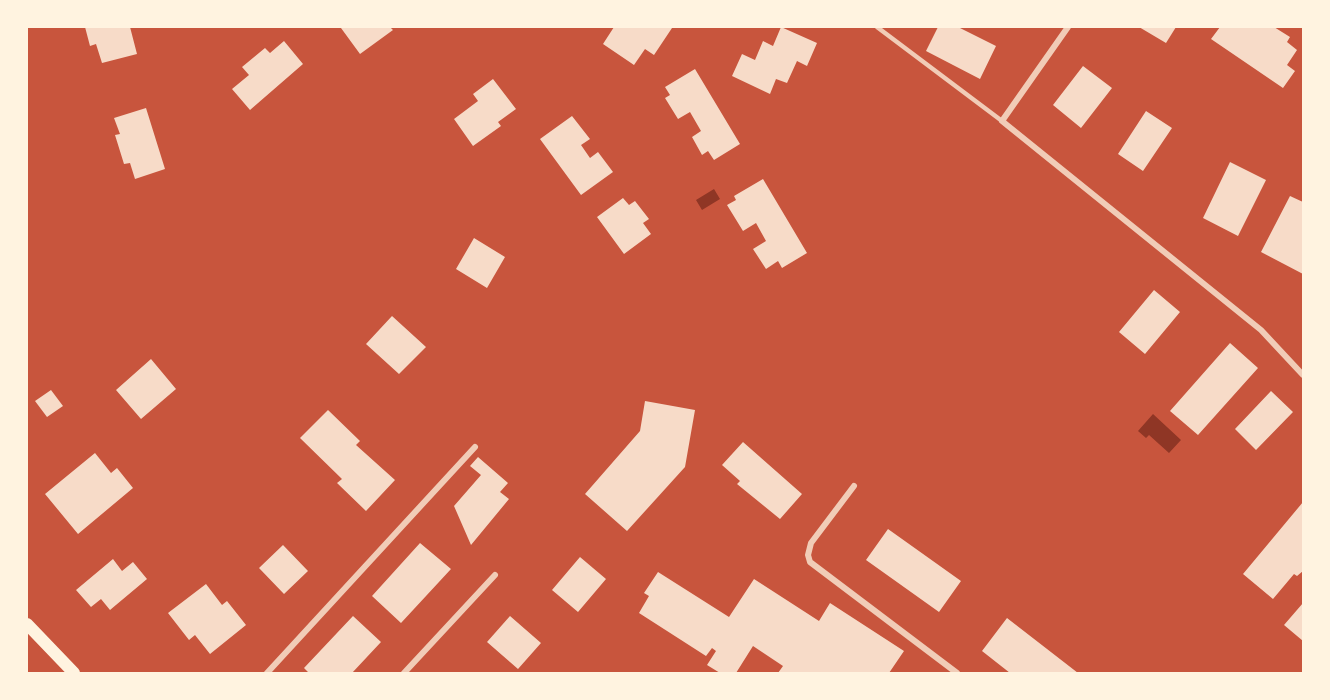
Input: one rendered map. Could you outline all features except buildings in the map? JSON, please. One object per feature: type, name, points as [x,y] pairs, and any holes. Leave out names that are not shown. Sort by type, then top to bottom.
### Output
[{"type":"main road","points":[[27,624],[74,673]]},
{"type":"street","points":[[1068,27],[1002,121],[1261,330],[1303,375]]},
{"type":"street","points":[[267,673],[475,447]]},
{"type":"street","points":[[854,486],[811,543],[808,555],[810,562],[957,673]]},
{"type":"street","points":[[404,673],[495,575]]},
{"type":"lane","points":[[877,27],[1002,121]]},
{"type":"shaded area","points":[[714,189],[720,199],[702,210],[696,200]]},
{"type":"shaded area","points":[[1153,414],[1181,440],[1169,453],[1149,435],[1146,438],[1138,431]]}]
